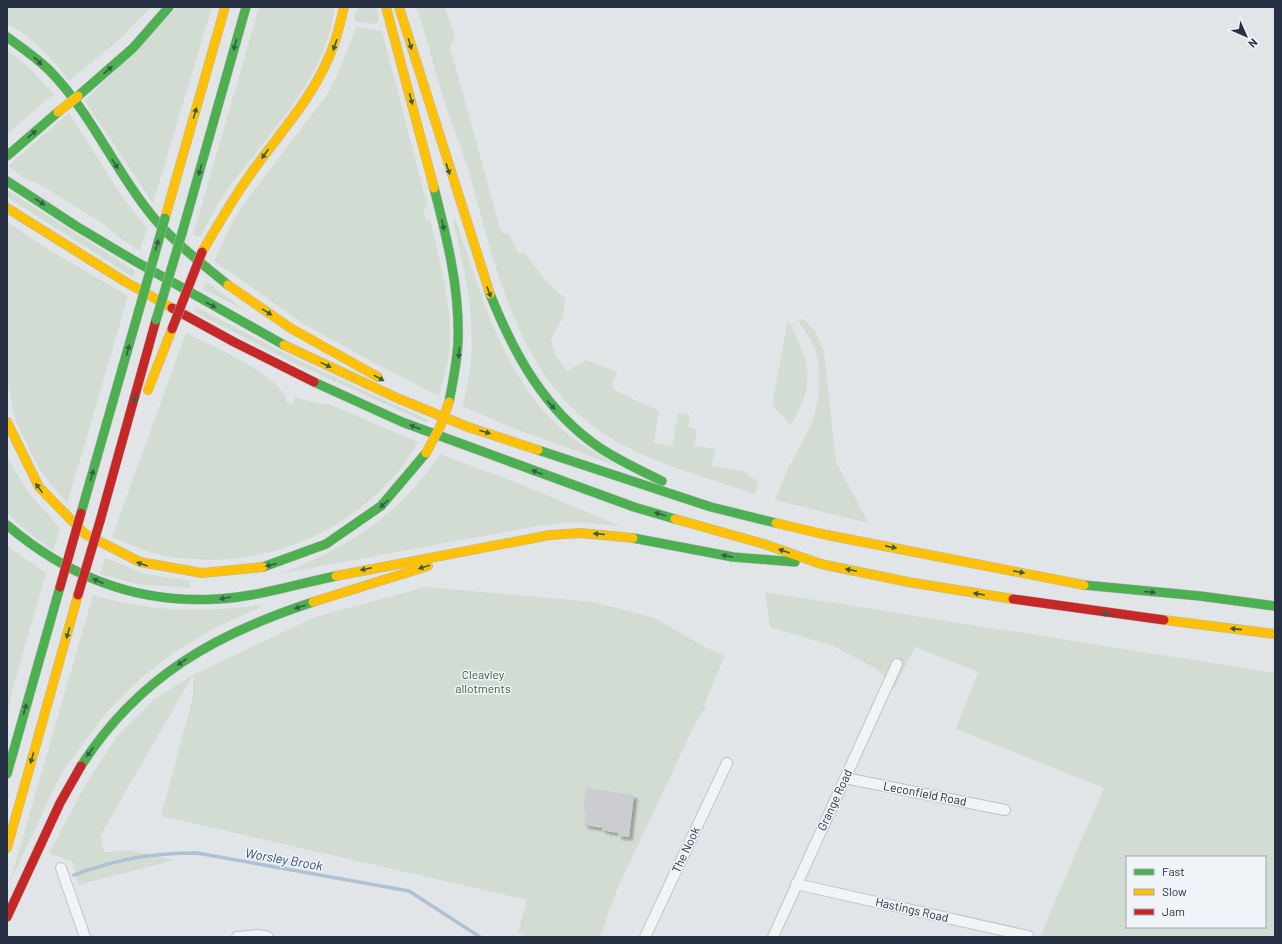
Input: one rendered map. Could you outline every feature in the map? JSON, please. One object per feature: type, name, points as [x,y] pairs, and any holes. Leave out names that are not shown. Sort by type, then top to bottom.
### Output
[{"type":"highway","points":[[7,156],[132,48],[169,7]]},
{"type":"highway","points":[[7,774],[225,7]]},
{"type":"highway","points":[[7,848],[246,7]]},
{"type":"highway","points":[[108,493],[202,252],[236,194],[295,114],[325,69],[335,47],[344,7]]},
{"type":"highway","points":[[7,422],[17,449],[30,475],[46,498],[69,520],[108,548],[135,561],[165,570],[222,573],[259,568],[299,557],[322,547],[361,523],[389,500],[407,481],[426,453],[440,428],[449,402],[458,366],[459,346],[457,298],[453,269],[420,135],[386,7]]},
{"type":"highway","points":[[399,7],[488,290],[506,334],[519,359],[546,400],[580,433],[624,464],[693,495],[737,510],[827,535],[1097,587],[1200,596],[1275,606]]},
{"type":"highway","points":[[7,37],[39,61],[70,96],[147,210],[168,232],[243,297],[340,357],[468,427]]},
{"type":"highway","points":[[7,181],[76,226],[133,260],[281,343],[397,398],[468,427],[641,485],[711,507],[785,524]]},
{"type":"highway","points":[[7,208],[117,276],[202,325],[270,361],[372,410],[552,478],[634,507],[764,544],[821,564]]},
{"type":"highway","points":[[7,525],[30,546],[50,559],[102,583],[135,594],[178,599],[218,599],[402,561],[558,534],[598,534],[659,543],[734,557],[821,564],[908,582],[1043,605],[1275,634]]},
{"type":"highway","points":[[7,917],[54,815],[75,776],[118,718],[160,678],[203,648],[244,627],[272,616],[487,546]]},
{"type":"street","name":"Grange Road","points":[[773,937],[897,664]]},
{"type":"street","name":"The Nook","points":[[645,937],[727,763]]},
{"type":"street","name":"Leconfield Road","points":[[845,778],[1005,810]]},
{"type":"street","points":[[61,868],[85,937]]},
{"type":"street","name":"Hastings Road","points":[[796,884],[1028,936]]},
{"type":"street","points":[[237,937],[258,935],[268,937]]},
{"type":"green space","points":[[7,7],[151,7],[120,39],[69,81],[56,64],[41,49],[25,35],[7,24]]},
{"type":"green space","points":[[177,7],[212,7],[153,203],[85,101]]},
{"type":"green space","points":[[259,7],[335,7],[330,32],[321,56],[309,79],[280,122],[228,188],[200,237],[193,235]]},
{"type":"green space","points":[[357,7],[376,7],[379,19],[377,24],[357,22],[354,18]]},
{"type":"green space","points":[[416,7],[445,7],[455,36],[450,47],[501,232],[510,235],[518,254],[523,252],[549,284],[565,298],[563,317],[551,339],[556,357],[567,371],[586,360],[617,372],[612,384],[614,390],[659,411],[654,443],[672,447],[678,413],[690,415],[688,427],[697,429],[694,446],[716,449],[711,466],[743,471],[758,482],[755,494],[654,460],[616,441],[598,430],[569,405],[546,376],[527,344],[511,310],[498,274],[467,166],[441,92]]},
{"type":"green space","points":[[356,27],[382,31],[428,208],[423,210],[426,221],[430,220],[442,269],[450,320],[450,337],[449,354],[439,396],[378,365],[302,323],[214,261],[234,219],[248,198],[326,96],[338,74]]},
{"type":"green space","points":[[7,50],[27,66],[54,94],[7,134]]},
{"type":"green space","points":[[69,113],[121,195],[147,228],[140,251],[117,236],[102,223],[34,181],[28,181],[8,166]]},
{"type":"green space","points":[[7,190],[135,271],[133,277],[7,197]]},
{"type":"green space","points":[[455,218],[487,312],[500,342],[516,371],[534,398],[555,423],[581,444],[618,466],[512,428],[462,406],[468,383],[472,336],[467,289],[453,220]]},
{"type":"green space","points":[[7,222],[46,248],[128,296],[67,504],[39,469],[18,426],[13,410],[7,378]]},
{"type":"green space","points":[[206,281],[246,311],[203,289]]},
{"type":"green space","points":[[196,307],[298,360],[428,420],[427,423],[294,363],[194,312]]},
{"type":"green space","points":[[804,319],[816,333],[824,352],[836,461],[868,523],[775,500],[788,469],[813,421],[819,393],[819,366],[814,346],[798,320]]},
{"type":"green space","points":[[788,320],[801,348],[807,372],[807,384],[804,396],[799,410],[790,425],[772,405]]},
{"type":"green space","points":[[186,333],[227,353],[260,372],[274,383],[283,393],[287,403],[293,404],[295,397],[320,404],[329,404],[418,442],[396,474],[373,497],[348,517],[321,533],[292,545],[262,554],[230,559],[198,559],[159,555],[112,537]]},
{"type":"green space","points":[[440,454],[512,481],[621,526],[574,522],[537,526],[279,574],[327,553],[370,528],[407,495],[424,476]]},
{"type":"green space","points":[[7,457],[29,493],[60,528],[53,551],[17,523],[7,512]]},
{"type":"green space","points":[[7,546],[46,573],[14,684],[7,714]]},
{"type":"green space","points":[[105,558],[146,574],[191,581],[190,588],[137,584],[100,574]]},
{"type":"green space","name":"Cleavley allotments","points":[[426,587],[594,602],[655,618],[701,645],[725,656],[704,705],[706,706],[694,726],[616,892],[600,937],[526,937],[518,932],[527,900],[161,816],[193,697],[193,675],[315,617]]},
{"type":"green space","points":[[765,592],[1275,673],[1275,937],[1040,937],[1104,788],[956,729],[978,672],[915,647],[895,687],[877,669],[833,646],[770,627]]},
{"type":"green space","points":[[93,595],[115,601],[157,608],[197,610],[261,605],[261,607],[216,627],[175,652],[142,677],[108,711],[65,768],[9,885]]},
{"type":"green space","points":[[193,675],[100,836],[104,852],[129,850],[175,860],[78,885],[73,862],[49,853],[86,784],[117,736],[153,700]]},
{"type":"building","points":[[586,788],[634,795],[629,837],[618,836],[618,833],[602,830],[603,828],[584,825],[587,810],[583,810]]},
{"type":"waterway","name":"Worsley Brook","points":[[74,875],[90,869],[134,858],[164,854],[197,853],[409,891],[480,937]]},
{"type":"traffic: fast","points":[[78,96],[133,48],[169,7]]},
{"type":"traffic: fast","points":[[182,233],[246,7]]},
{"type":"traffic: fast","points":[[7,37],[40,62],[64,87],[89,120],[122,174],[155,219],[185,249],[228,285]]},
{"type":"traffic: fast","points":[[7,156],[58,112]]},
{"type":"traffic: fast","points":[[7,181],[76,226],[133,260],[284,345]]},
{"type":"traffic: fast","points":[[434,188],[452,264],[457,303],[458,342],[455,372],[449,402]]},
{"type":"traffic: fast","points":[[139,310],[165,218]]},
{"type":"traffic: fast","points":[[156,320],[182,233]]},
{"type":"traffic: fast","points":[[490,294],[499,316],[533,380],[563,417],[580,433],[600,448],[623,462],[662,481]]},
{"type":"traffic: fast","points":[[81,513],[139,310]]},
{"type":"traffic: fast","points":[[314,382],[402,422],[634,507],[675,519]]},
{"type":"traffic: fast","points":[[538,450],[711,507],[776,523]]},
{"type":"traffic: fast","points":[[263,567],[326,544],[381,506],[426,453]]},
{"type":"traffic: fast","points":[[7,525],[30,543],[79,573],[104,583],[159,597],[187,599],[232,598],[262,593],[336,576]]},
{"type":"traffic: fast","points":[[633,538],[733,557],[795,562]]},
{"type":"traffic: fast","points":[[1084,585],[1200,596],[1275,606]]},
{"type":"traffic: fast","points":[[7,774],[60,587]]},
{"type":"traffic: fast","points":[[81,766],[103,735],[128,707],[154,683],[182,663],[212,644],[243,629],[313,602]]},
{"type":"traffic: slow","points":[[165,218],[225,7]]},
{"type":"traffic: slow","points":[[202,252],[245,182],[303,103],[321,74],[333,46],[344,7]]},
{"type":"traffic: slow","points":[[386,7],[434,188]]},
{"type":"traffic: slow","points":[[399,7],[490,294]]},
{"type":"traffic: slow","points":[[58,112],[78,96]]},
{"type":"traffic: slow","points":[[7,208],[124,281],[172,308]]},
{"type":"traffic: slow","points":[[228,285],[292,329],[378,377]]},
{"type":"traffic: slow","points":[[148,390],[172,329]]},
{"type":"traffic: slow","points":[[284,345],[397,398],[468,427],[538,450]]},
{"type":"traffic: slow","points":[[426,453],[440,427],[449,402]]},
{"type":"traffic: slow","points":[[7,422],[39,487],[85,534],[140,562],[202,573],[263,567]]},
{"type":"traffic: slow","points":[[675,519],[764,544],[821,564],[908,582],[1013,599]]},
{"type":"traffic: slow","points":[[776,523],[827,535],[1084,585]]},
{"type":"traffic: slow","points":[[336,576],[550,535],[581,533],[633,538]]},
{"type":"traffic: slow","points":[[313,602],[428,566]]},
{"type":"traffic: slow","points":[[7,848],[78,595]]},
{"type":"traffic: slow","points":[[1164,620],[1275,634]]},
{"type":"traffic: jam","points":[[172,329],[202,252]]},
{"type":"traffic: jam","points":[[172,308],[234,342],[314,382]]},
{"type":"traffic: jam","points":[[100,521],[156,320]]},
{"type":"traffic: jam","points":[[60,587],[81,513]]},
{"type":"traffic: jam","points":[[78,595],[100,521]]},
{"type":"traffic: jam","points":[[1013,599],[1164,620]]},
{"type":"traffic: jam","points":[[7,917],[60,803],[81,766]]}]
